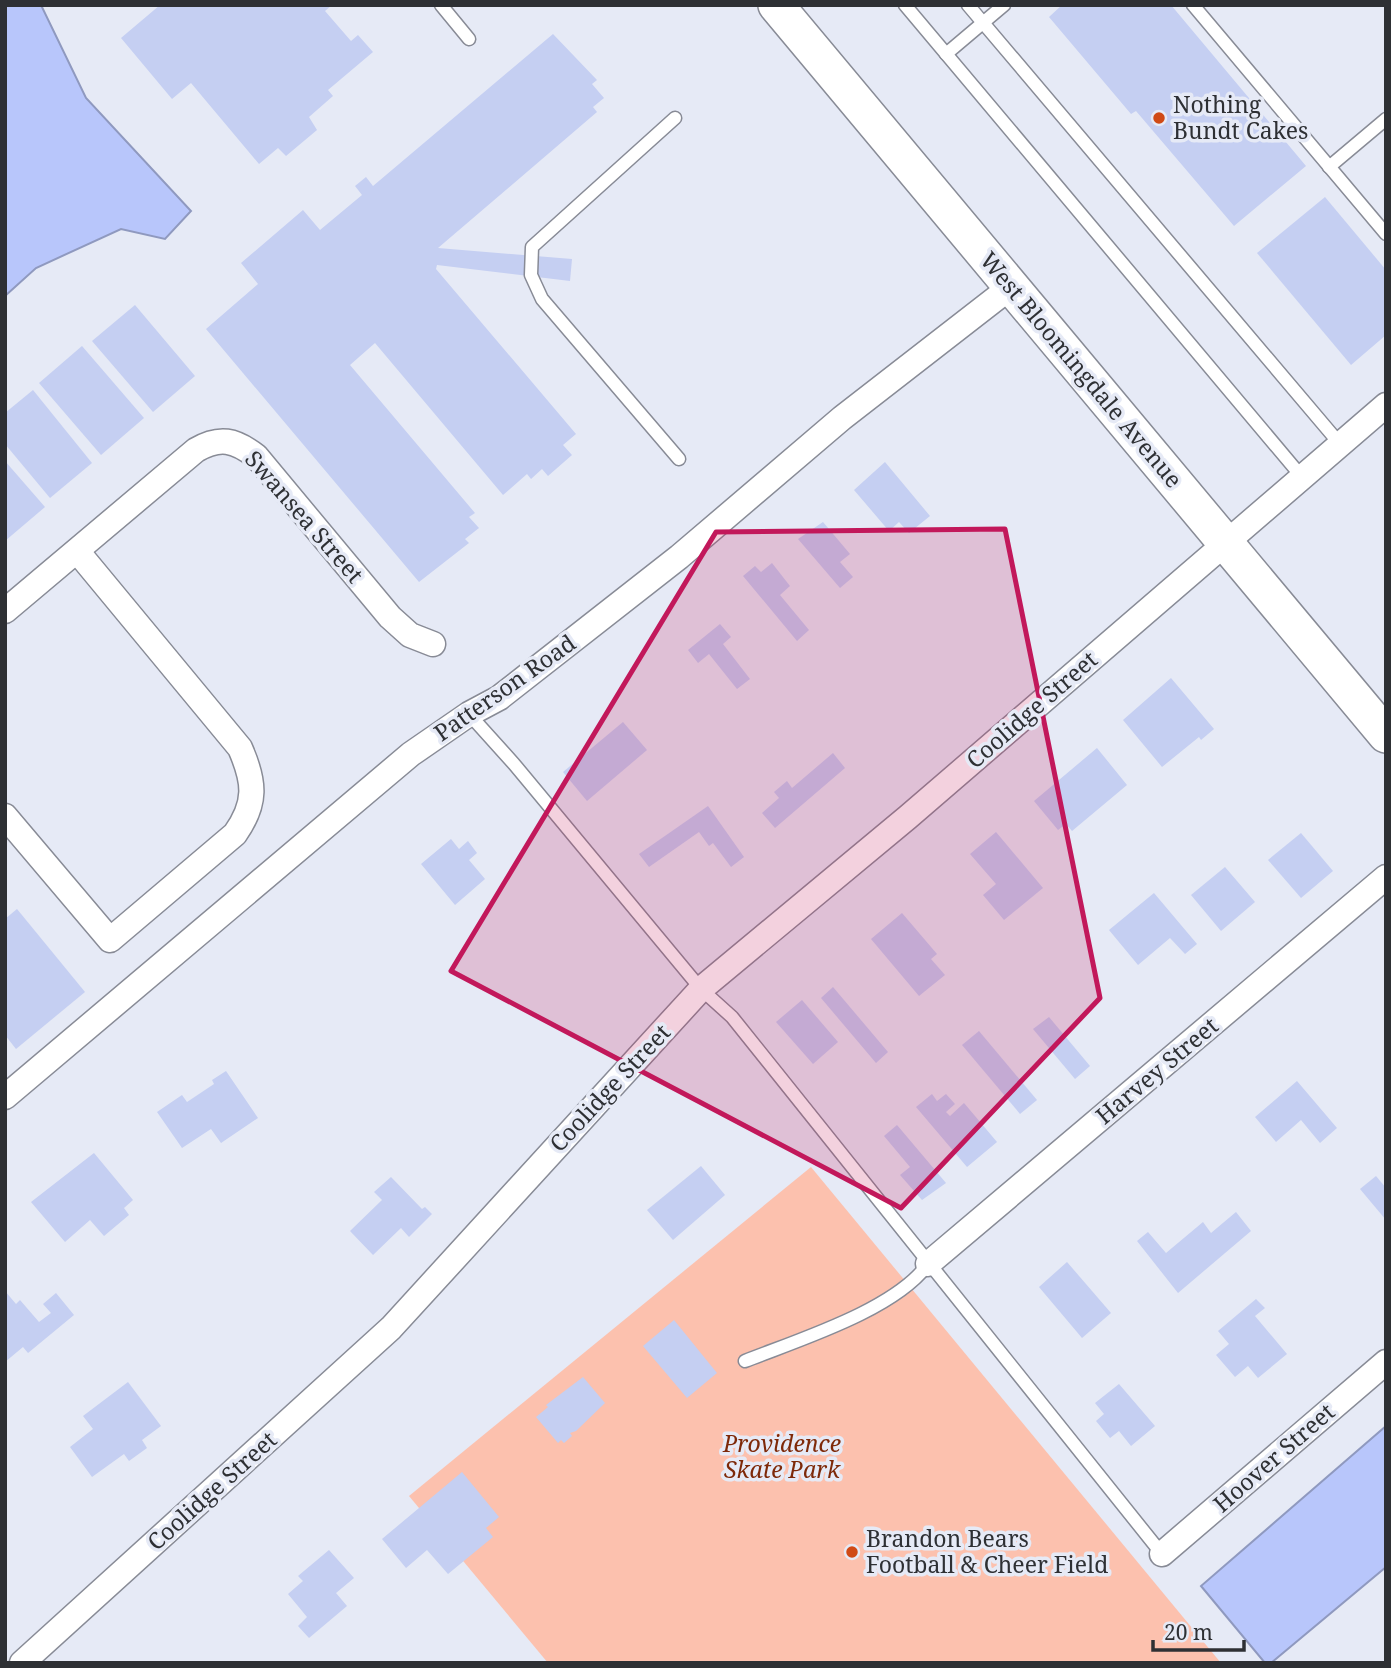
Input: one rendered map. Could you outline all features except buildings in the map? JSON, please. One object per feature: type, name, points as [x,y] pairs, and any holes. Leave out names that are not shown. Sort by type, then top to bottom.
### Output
[{"type":"main road","name":"West Bloomingdale Avenue","points":[[776,5],[1386,736]]},
{"type":"street","name":"Patterson Road","points":[[5,1097],[411,754],[469,714],[499,698],[679,557],[842,418],[1012,286]]},
{"type":"street","name":"Coolidge Street","points":[[22,1663],[391,1328],[701,989],[919,808],[1386,405]]},
{"type":"street","name":"Swansea Street","points":[[5,611],[196,450],[211,442],[226,440],[256,456],[390,617],[410,635],[433,644]]},
{"type":"street","points":[[5,817],[110,940],[235,834],[248,816],[252,793],[250,770],[240,748],[76,551]]},
{"type":"street","name":"Harvey Street","points":[[928,1264],[1386,877]]},
{"type":"street","name":"Hoover Street","points":[[1163,1553],[1386,1362]]},
{"type":"lane","points":[[441,5],[469,39]]},
{"type":"lane","points":[[905,5],[1302,477]]},
{"type":"lane","points":[[968,5],[1340,444]]},
{"type":"lane","points":[[946,54],[1004,5]]},
{"type":"lane","points":[[1193,5],[1386,234]]},
{"type":"lane","points":[[675,118],[532,247],[531,275],[542,299],[679,459]]},
{"type":"lane","points":[[1329,167],[1386,119]]},
{"type":"lane","points":[[469,714],[514,764],[701,989],[732,1017],[1163,1553]]},
{"type":"lane","points":[[746,1361],[854,1317],[917,1279],[928,1264]]},
{"type":"highlighted area","points":[[1005,529],[1100,998],[901,1208],[451,971],[716,532]]},
{"type":"green space","name":"Providence Skate Park","points":[[811,1167],[1221,1663],[548,1663],[409,1496]]},
{"type":"water","points":[[5,5],[41,5],[86,98],[191,211],[165,239],[121,229],[36,268],[5,296]]},
{"type":"water","points":[[1386,1426],[1386,1567],[1271,1663],[1265,1663],[1201,1586]]},
{"type":"place","name":"Nothing Bundt Cakes","points":[[1159,118]]},
{"type":"place","name":"Brandon Bears Football & Cheer Field","points":[[852,1552]]}]
